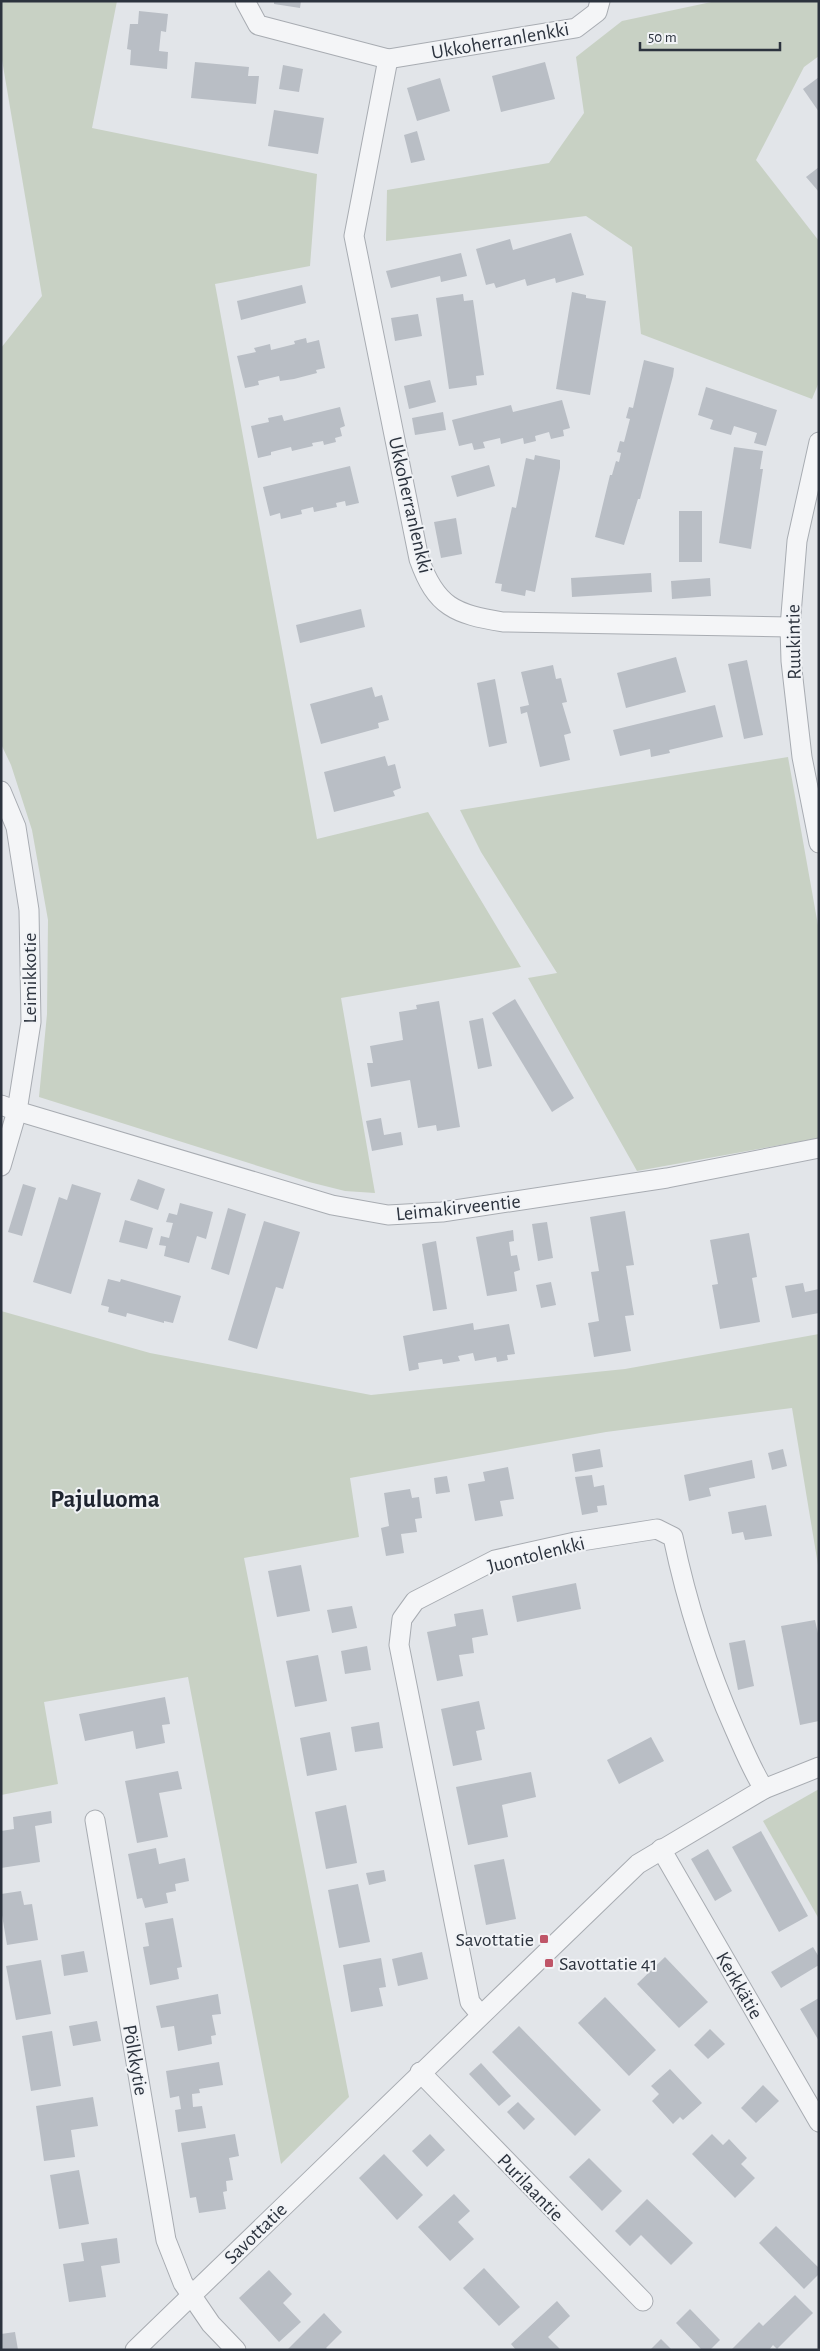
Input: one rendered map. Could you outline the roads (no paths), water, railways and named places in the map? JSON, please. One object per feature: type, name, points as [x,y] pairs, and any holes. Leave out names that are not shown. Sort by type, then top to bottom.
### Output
[{"type":"street","name":"Ukkoherranlenkki","points":[[245,1],[258,25],[388,59],[576,28],[597,12],[600,1]]},
{"type":"street","name":"Ukkoherranlenkki","points":[[388,59],[354,236],[419,559],[426,580],[442,600],[456,610],[472,617],[504,622],[790,627]]},
{"type":"street","name":"Ruukintie","points":[[819,442],[797,540],[790,627],[791,661],[802,757],[819,843]]},
{"type":"street","name":"Leimikkotie","points":[[1,791],[8,829],[29,910],[31,1022],[9,1108],[1,1166]]},
{"type":"street","name":"Leimakirveentie","points":[[9,1108],[332,1205],[388,1215],[442,1212],[667,1178],[819,1148]]},
{"type":"street","name":"Juontolenkki","points":[[480,2014],[470,2002],[399,1645],[402,1620],[415,1601],[495,1560],[575,1542],[657,1529],[673,1537],[684,1587],[701,1644],[723,1702],[756,1776],[764,1788]]},
{"type":"street","name":"Savottatie","points":[[135,2350],[480,2014],[638,1864],[661,1848],[764,1788],[819,1767]]},
{"type":"street","name":"Pölkkytie","points":[[95,1820],[166,2240],[183,2283],[212,2324],[236,2350]]},
{"type":"street","name":"Kerkkätie","points":[[661,1848],[819,2122]]},
{"type":"street","name":"Purilaantie","points":[[420,2072],[643,2301]]},
{"type":"place","name":"Savottatie","points":[[544,1939]]},
{"type":"place","name":"Savottatie 41","points":[[549,1963]]},
{"type":"district","name":"Pajuluoma","points":[[105,1498]]}]
